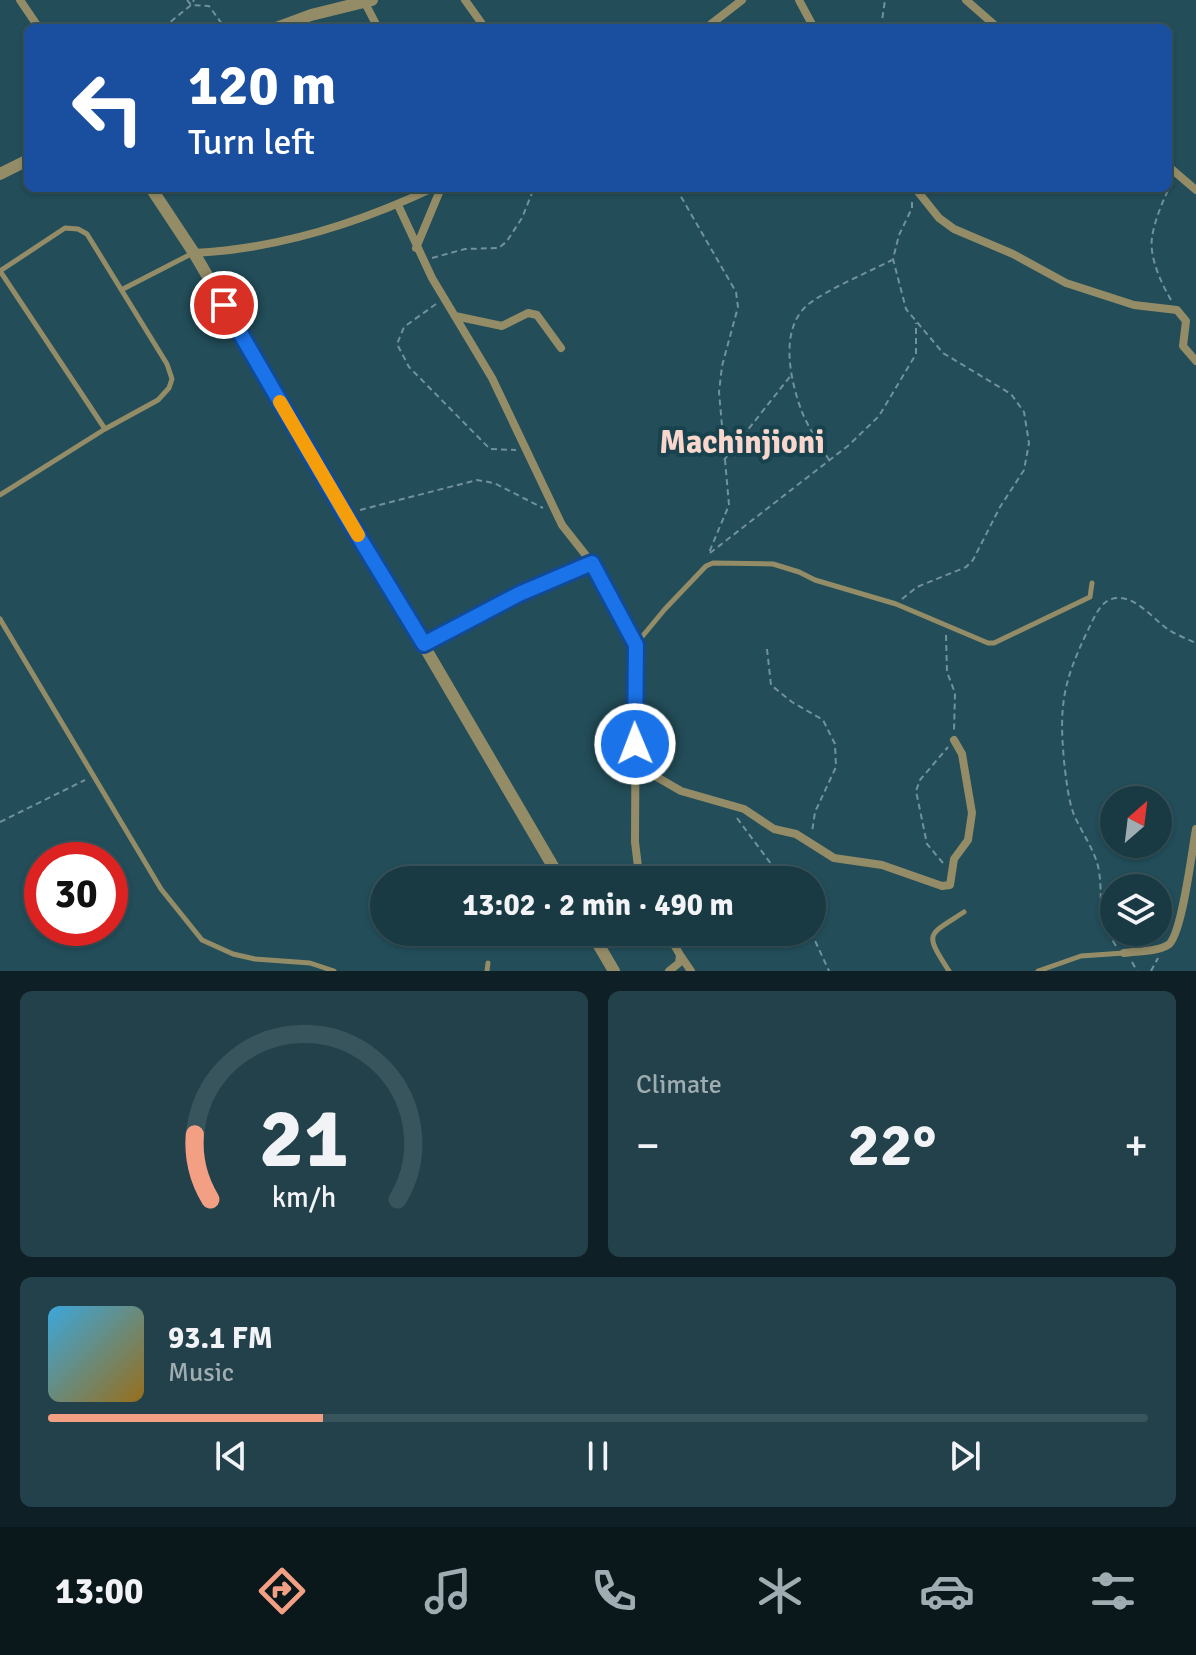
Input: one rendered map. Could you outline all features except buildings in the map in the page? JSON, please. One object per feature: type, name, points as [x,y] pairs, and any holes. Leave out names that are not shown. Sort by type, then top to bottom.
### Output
[{"type":"street","points":[[20,0],[36,24]]},
{"type":"street","points":[[465,0],[482,24]]},
{"type":"street","points":[[711,24],[742,0]]},
{"type":"street","points":[[799,0],[812,24]]},
{"type":"street","points":[[966,0],[993,24]]},
{"type":"street","points":[[287,24],[369,1],[377,24]]},
{"type":"street","points":[[0,174],[24,162]]},
{"type":"street","points":[[1172,170],[1196,190]]},
{"type":"street","points":[[154,192],[194,253],[553,866]]},
{"type":"street","points":[[194,253],[285,241],[398,205],[425,192]]},
{"type":"street","points":[[416,248],[439,192]]},
{"type":"street","points":[[918,192],[939,218],[954,229],[1013,254],[1066,283],[1134,305],[1177,310],[1186,321],[1183,346],[1196,361]]},
{"type":"street","points":[[398,205],[423,261],[492,378],[562,525],[592,563],[636,645],[635,842],[638,866]]},
{"type":"street","points":[[455,316],[502,326],[528,313],[537,315],[561,348]]},
{"type":"street","points":[[636,765],[681,791],[744,809],[774,829],[796,834],[834,858],[882,865],[942,886],[950,885],[954,859],[968,840],[972,813],[962,754],[954,740]]},
{"type":"street","points":[[1124,953],[1166,947],[1173,940],[1180,924],[1196,829]]},
{"type":"street","points":[[599,946],[614,971]]},
{"type":"street","points":[[675,946],[691,971]]},
{"type":"street","points":[[669,971],[679,963],[680,955]]},
{"type":"lane","points":[[0,495],[105,429],[158,400],[169,388],[172,379],[167,364],[87,234],[78,229],[65,228],[0,271],[105,429]]},
{"type":"lane","points":[[123,289],[194,253]]},
{"type":"lane","points":[[424,644],[519,594],[592,563]]},
{"type":"lane","points":[[636,645],[706,566],[713,563],[773,564],[896,604],[988,643],[994,643],[1090,597],[1092,583]]},
{"type":"lane","points":[[0,619],[161,889],[202,940],[233,954],[255,959],[310,963],[334,971]]},
{"type":"lane","points":[[949,971],[931,938],[934,931],[964,912]]},
{"type":"lane","points":[[1038,971],[1081,956],[1124,953]]},
{"type":"lane","points":[[487,971],[488,963]]},
{"type":"path","points":[[187,0],[191,5],[209,6],[222,24]]},
{"type":"path","points":[[168,24],[194,0]]},
{"type":"path","points":[[882,24],[885,0]]},
{"type":"path","points":[[1172,185],[1176,174]]},
{"type":"path","points":[[423,261],[465,249],[499,248],[522,218],[532,192]]},
{"type":"path","points":[[678,192],[736,292],[738,307],[722,366],[719,392],[729,505],[706,566]]},
{"type":"path","points":[[1169,192],[1152,238],[1152,249],[1165,290],[1177,310]]},
{"type":"path","points":[[896,604],[917,587],[966,567],[973,560],[1000,507],[1024,470],[1029,443],[1024,412],[1011,394],[953,362],[906,309],[893,259],[899,235],[912,208],[912,198]]},
{"type":"path","points":[[829,460],[803,414],[793,373],[791,329],[810,303],[893,259]]},
{"type":"path","points":[[444,298],[404,327],[397,344],[409,367],[490,449],[525,449]]},
{"type":"path","points":[[709,554],[829,460],[879,416],[916,354],[916,322]]},
{"type":"path","points":[[724,460],[793,373]]},
{"type":"path","points":[[345,514],[477,480],[494,483],[543,508]]},
{"type":"path","points":[[1137,971],[1104,928],[1100,914],[1099,868],[1073,811],[1060,719],[1062,701],[1073,662],[1099,609],[1109,600],[1119,597],[1133,602],[1170,630],[1196,643]]},
{"type":"path","points":[[947,626],[947,672],[955,693],[954,740],[920,780],[916,791],[927,844],[952,874]]},
{"type":"path","points":[[767,649],[771,685],[823,720],[835,744],[836,767],[815,812],[812,829],[814,845]]},
{"type":"path","points":[[0,822],[93,776]]},
{"type":"path","points":[[730,803],[739,821],[773,866]]},
{"type":"path","points":[[817,946],[829,971]]},
{"type":"slow traffic","points":[[280,402],[358,535]]},
{"type":"district","name":"Machinjioni","points":[[742,442]]},
{"type":"route","points":[[224,305],[424,644],[519,594],[592,563],[636,645],[635,744]]}]
